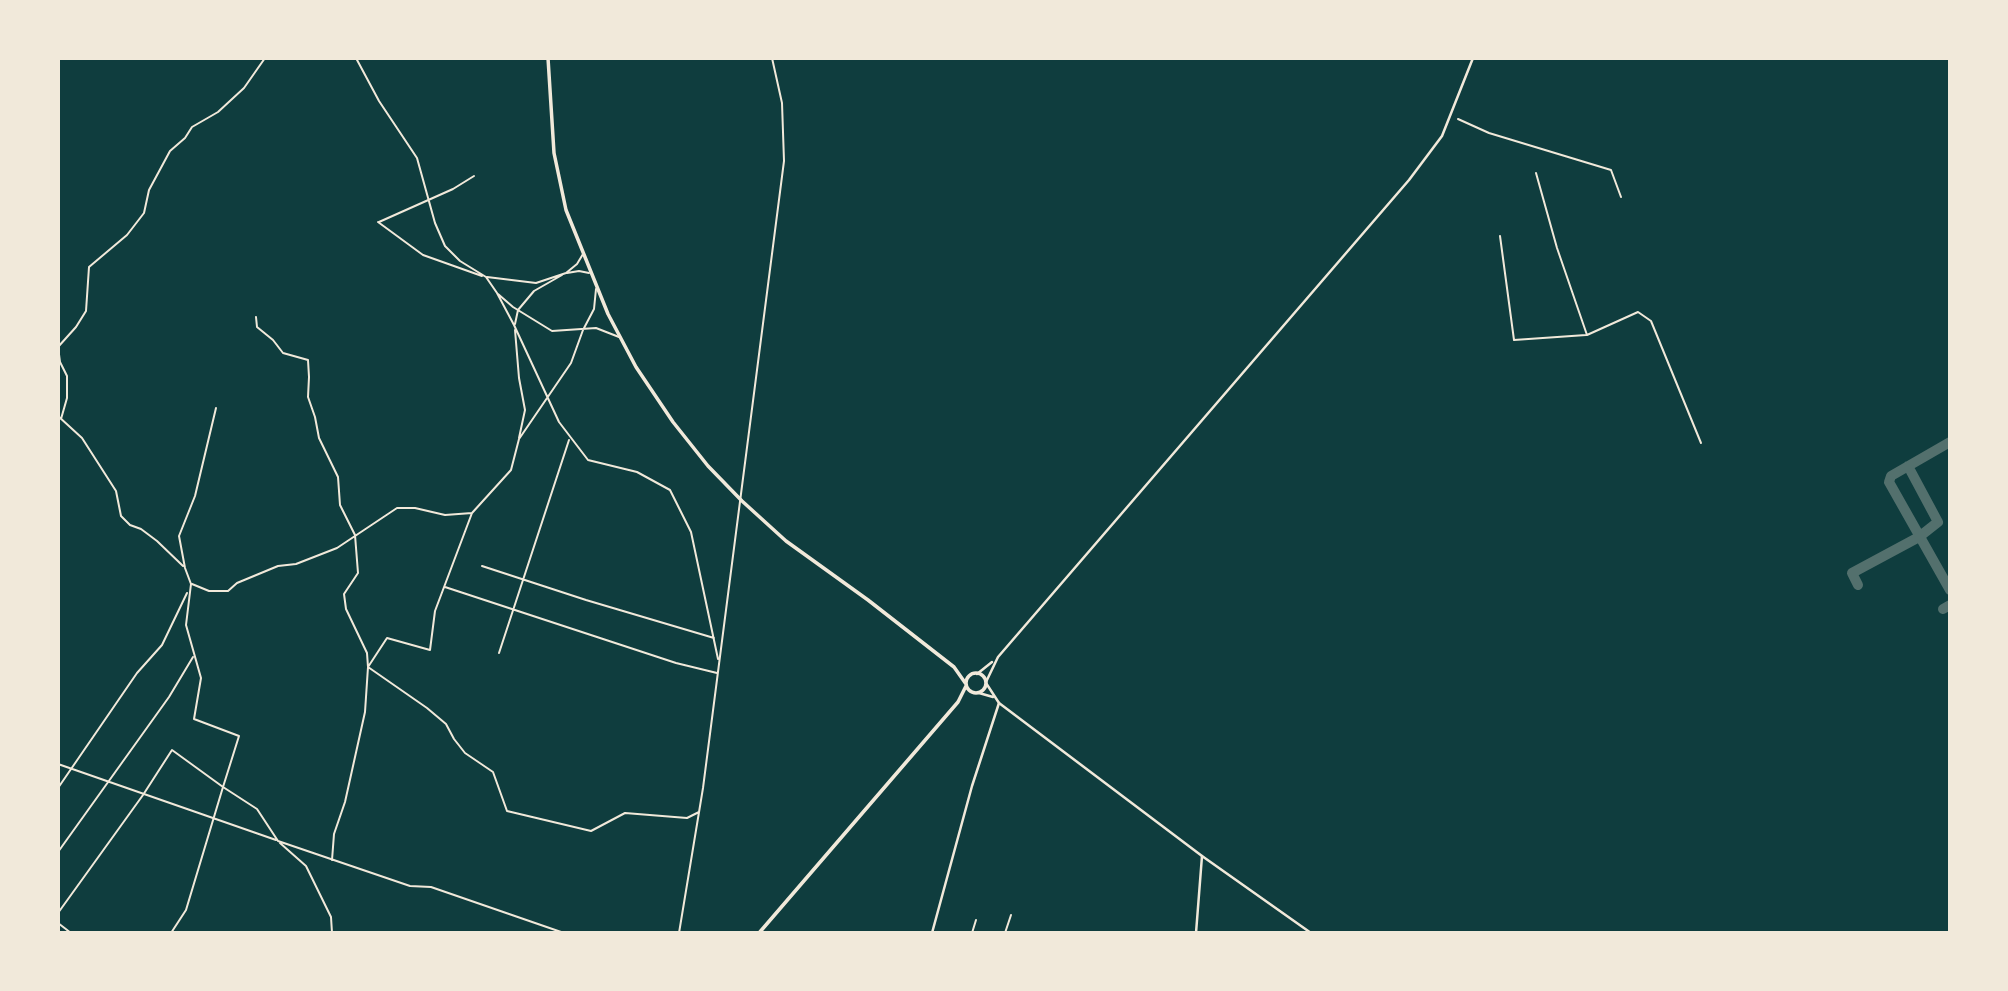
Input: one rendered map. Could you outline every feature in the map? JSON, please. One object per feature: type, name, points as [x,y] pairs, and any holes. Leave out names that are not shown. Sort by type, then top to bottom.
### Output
[{"type":"main road","points":[[548,58],[554,153],[566,210],[620,337],[636,367],[673,422],[708,466],[741,501],[786,541],[954,667],[966,685],[976,693]]},
{"type":"main road","points":[[954,667],[983,676],[986,682],[984,689],[958,702]]},
{"type":"main road","points":[[759,933],[958,702],[968,678],[975,674]]},
{"type":"street","points":[[61,419],[67,398],[67,376],[60,362],[58,347],[86,312],[89,267],[127,235],[144,213],[149,190],[170,151],[185,138],[192,127],[218,112],[244,88],[265,58]]},
{"type":"street","points":[[356,58],[379,101],[417,158],[428,200],[445,246],[460,261],[486,277],[497,293],[559,422],[588,460],[637,472],[670,490],[691,532],[719,664]]},
{"type":"street","points":[[679,933],[718,673],[784,161],[782,103],[772,58]]},
{"type":"street","points":[[975,674],[995,660],[1409,180],[1442,136],[1473,58]]},
{"type":"street","points":[[1458,119],[1489,133],[1611,170],[1621,197]]},
{"type":"street","points":[[1536,173],[1557,248],[1587,335]]},
{"type":"street","points":[[474,176],[453,189],[384,222],[378,222],[423,255],[486,277],[536,283],[566,273],[579,271],[591,274]]},
{"type":"street","points":[[1500,236],[1514,340],[1587,335],[1637,312],[1651,321],[1701,443]]},
{"type":"street","points":[[368,667],[387,638],[430,650],[435,611],[472,513],[511,470],[525,410],[514,325],[518,310],[534,291],[566,273],[577,264],[583,254]]},
{"type":"street","points":[[519,439],[571,363],[594,309],[597,288]]},
{"type":"street","points":[[497,293],[552,331],[596,328],[620,337]]},
{"type":"street","points":[[256,317],[257,327],[273,340],[283,353],[308,360],[308,397],[319,438],[338,477],[340,505],[355,535],[358,573],[344,594],[346,609],[367,653],[365,712],[345,802],[334,834],[332,861]]},
{"type":"street","points":[[216,408],[195,496],[179,536],[184,568],[191,584],[209,591],[228,591],[237,583],[278,566],[296,564],[337,548],[397,508],[415,508],[445,515],[472,513]]},
{"type":"street","points":[[58,416],[82,438],[116,491],[121,516],[130,525],[141,529],[157,541],[184,568]]},
{"type":"street","points":[[499,653],[569,440]]},
{"type":"street","points":[[482,566],[715,638]]},
{"type":"street","points":[[58,788],[137,673],[162,645],[191,584]]},
{"type":"street","points":[[444,587],[676,663],[718,673]]},
{"type":"street","points":[[171,933],[186,910],[239,736],[194,719],[201,678],[186,625],[189,589]]},
{"type":"street","points":[[58,852],[169,697],[193,656]]},
{"type":"street","points":[[932,933],[998,701],[986,682],[995,660]]},
{"type":"street","points":[[368,667],[427,708],[446,724],[465,753],[493,772],[507,811],[592,831],[625,813],[687,818],[699,812]]},
{"type":"street","points":[[976,693],[987,694],[998,701],[1202,856],[1311,933]]},
{"type":"street","points":[[58,913],[172,750],[257,809],[278,841],[306,866],[331,917],[332,933]]},
{"type":"street","points":[[58,764],[332,861],[410,886],[431,887],[564,933]]},
{"type":"street","points":[[1196,933],[1202,856]]},
{"type":"street","points":[[1005,933],[1010,915]]},
{"type":"street","points":[[972,933],[976,920]]},
{"type":"street","points":[[58,923],[71,933]]},
{"type":"taxiway","points":[[1950,442],[1891,476],[1889,482],[1950,590]]},
{"type":"taxiway","points":[[1858,585],[1852,573],[1919,537],[1938,522],[1908,466]]},
{"type":"taxiway","points":[[1943,609],[1950,605]]}]
